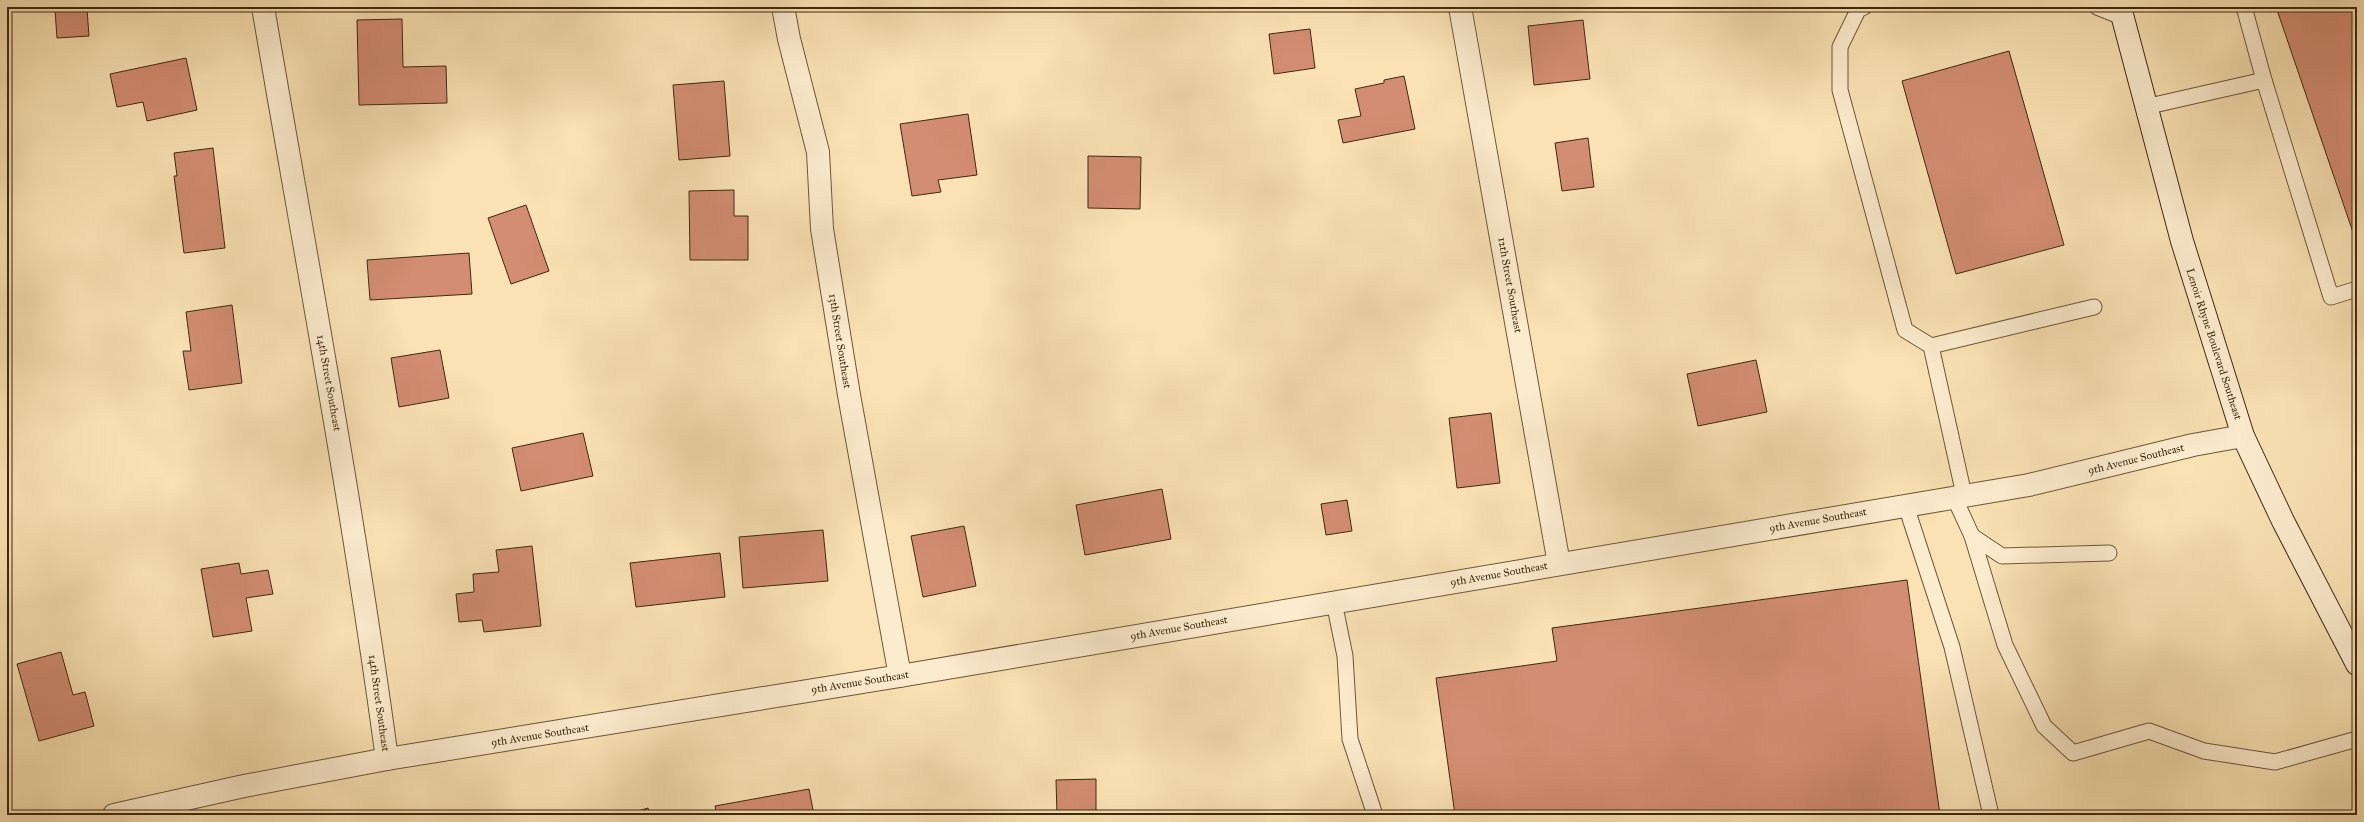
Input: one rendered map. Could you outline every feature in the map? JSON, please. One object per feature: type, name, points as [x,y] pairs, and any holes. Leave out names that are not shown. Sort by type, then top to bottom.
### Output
[{"type":"street","name":"14th Street Southeast","points":[[263,7],[333,400],[374,661],[387,759]]},
{"type":"street","name":"13th Street Southeast","points":[[783,7],[789,39],[818,152],[822,229],[849,395],[900,676]]},
{"type":"street","name":"12th Street Southeast","points":[[1460,7],[1559,564]]},
{"type":"street","name":"Lenoir Rhyne Boulevard Southeast","points":[[2121,12],[2145,107],[2182,241],[2243,436],[2283,521],[2357,664]]},
{"type":"street","name":"9th Avenue Southeast","points":[[114,815],[244,786],[387,759],[900,676],[2029,485],[2193,445],[2243,436]]},
{"type":"lane","points":[[1864,7],[1858,10],[1840,47],[1840,90],[1905,330],[1931,346],[2094,307]]},
{"type":"lane","points":[[2097,7],[2121,12]]},
{"type":"lane","points":[[2244,7],[2264,80],[2330,297],[2357,289]]},
{"type":"lane","points":[[2145,107],[2264,80]]},
{"type":"lane","points":[[1931,346],[1959,496],[2005,645],[2044,726],[2073,753],[2149,731],[2204,751],[2275,762],[2357,739]]},
{"type":"lane","points":[[1906,506],[1952,647],[1991,815]]},
{"type":"lane","points":[[1972,536],[2002,556],[2109,553]]},
{"type":"lane","points":[[1334,602],[1345,656],[1350,739],[1375,815]]},
{"type":"building","points":[[2276,7],[2357,7],[2357,244]]},
{"type":"building","points":[[87,9],[89,36],[57,38],[55,10]]},
{"type":"building","points":[[402,19],[403,67],[446,66],[447,103],[359,105],[357,20]]},
{"type":"building","points":[[1583,20],[1590,79],[1534,85],[1528,26]]},
{"type":"building","points":[[1310,29],[1315,68],[1274,74],[1269,34]]},
{"type":"building","points":[[2009,51],[2064,245],[1956,274],[1902,81]]},
{"type":"building","points":[[186,58],[197,110],[147,121],[143,102],[117,107],[110,74]]},
{"type":"building","points":[[1404,76],[1415,129],[1343,143],[1338,120],[1361,116],[1355,89],[1384,83],[1384,80]]},
{"type":"building","points":[[724,81],[730,156],[679,160],[673,85]]},
{"type":"building","points":[[968,114],[977,175],[938,180],[941,192],[912,196],[900,124]]},
{"type":"building","points":[[1588,138],[1594,187],[1562,191],[1555,143]]},
{"type":"building","points":[[213,148],[225,248],[184,253],[174,176],[177,176],[174,153]]},
{"type":"building","points":[[1088,156],[1141,157],[1140,209],[1088,208]]},
{"type":"building","points":[[734,190],[734,216],[748,216],[748,260],[690,260],[689,191]]},
{"type":"building","points":[[526,205],[549,271],[511,284],[488,218]]},
{"type":"building","points":[[469,253],[472,294],[370,300],[367,260]]},
{"type":"building","points":[[232,305],[242,383],[189,390],[183,351],[191,351],[186,312]]},
{"type":"building","points":[[440,350],[449,398],[399,407],[391,358]]},
{"type":"building","points":[[1756,360],[1767,412],[1698,426],[1687,374]]},
{"type":"building","points":[[1491,413],[1500,483],[1457,488],[1449,418]]},
{"type":"building","points":[[583,433],[593,476],[521,491],[512,448]]},
{"type":"building","points":[[1162,489],[1171,539],[1085,555],[1076,505]]},
{"type":"building","points":[[1347,500],[1352,531],[1326,535],[1321,504]]},
{"type":"building","points":[[964,526],[976,586],[923,597],[911,536]]},
{"type":"building","points":[[823,530],[828,581],[743,588],[739,537]]},
{"type":"building","points":[[532,546],[541,626],[484,632],[482,620],[459,622],[456,594],[474,592],[473,574],[499,572],[496,550]]},
{"type":"building","points":[[720,553],[725,597],[636,607],[630,563]]},
{"type":"building","points":[[239,563],[241,574],[268,570],[273,594],[246,598],[252,631],[213,637],[201,569]]},
{"type":"building","points":[[1907,580],[1940,815],[1455,815],[1436,678],[1557,661],[1552,628]]},
{"type":"building","points":[[61,652],[73,695],[85,692],[94,726],[39,741],[17,664]]},
{"type":"building","points":[[1096,779],[1096,815],[1057,815],[1056,780]]},
{"type":"building","points":[[809,789],[814,815],[717,815],[715,806]]},
{"type":"building","points":[[648,808],[650,815],[625,815]]}]
